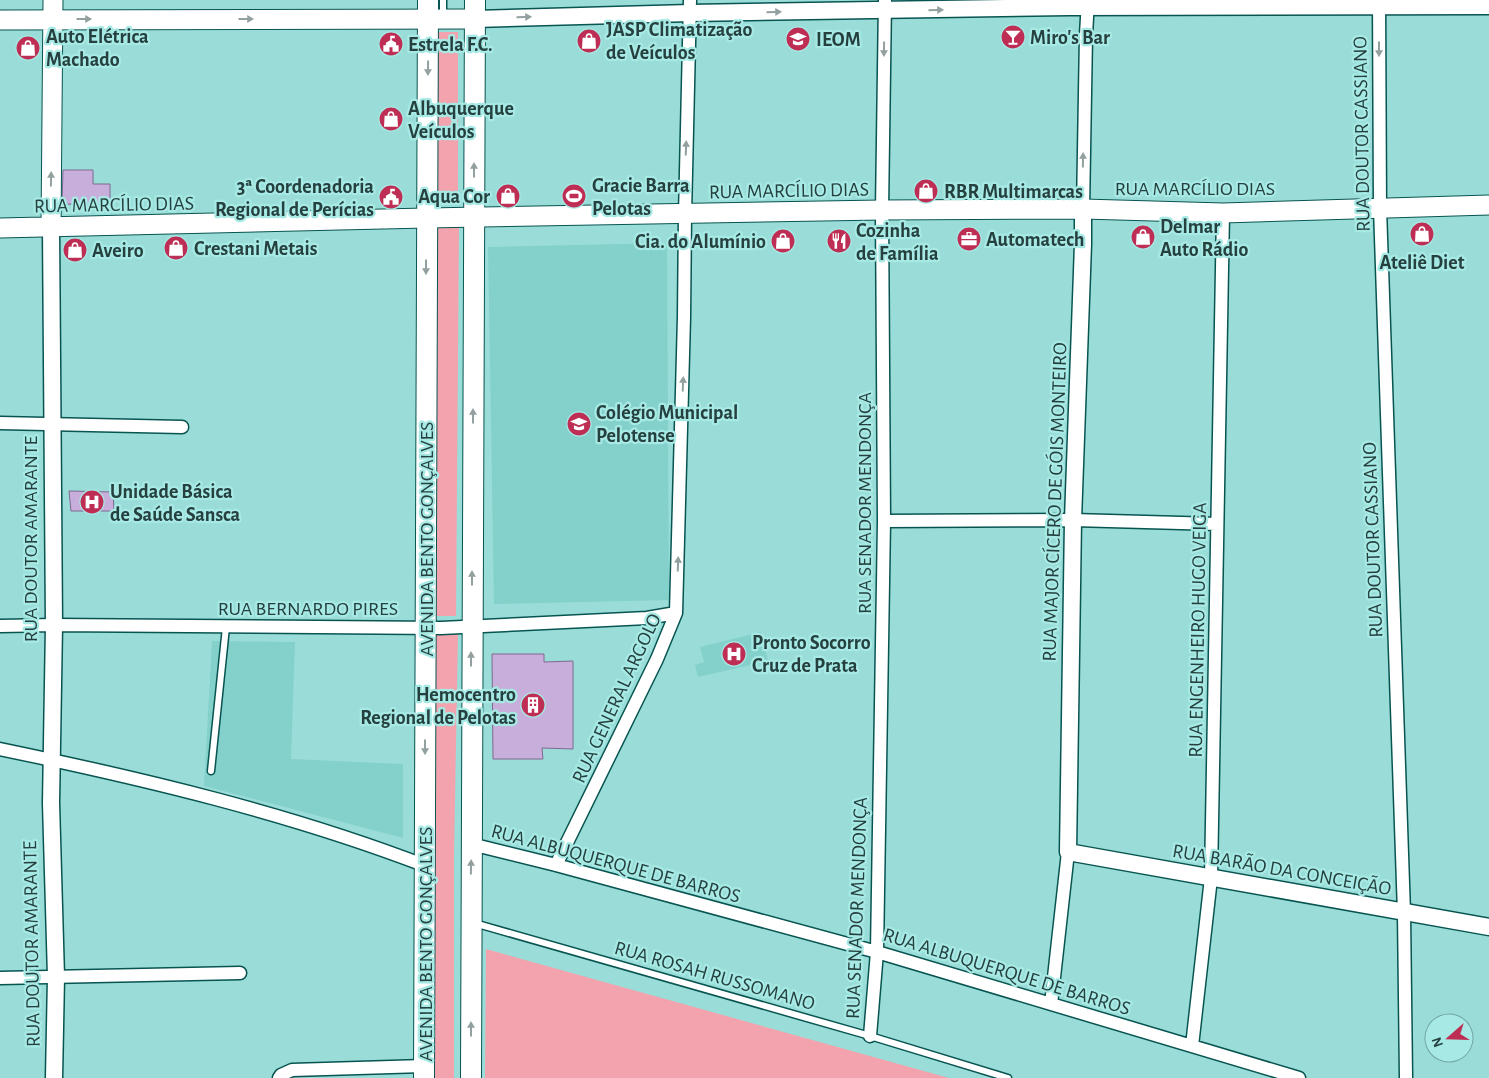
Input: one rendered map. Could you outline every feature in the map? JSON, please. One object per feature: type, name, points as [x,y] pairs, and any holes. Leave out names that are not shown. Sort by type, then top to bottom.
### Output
[{"type":"main road","name":"RUA DOUTOR AMARANTE","points":[[51,228],[53,0]]},
{"type":"main road","points":[[0,20],[433,13],[475,9],[471,627],[471,1078]]},
{"type":"main road","name":"AVENIDA BENTO GONÇALVES","points":[[424,1072],[426,866],[426,218],[433,13]]},
{"type":"main road","name":"RUA MARCÍLIO DIAS","points":[[0,228],[882,210],[1082,209],[1223,213],[1489,205]]},
{"type":"street","points":[[475,9],[1088,4],[1489,6]]},
{"type":"street","name":"RUA MAJOR CÍCERO DE GÓIS MONTEIRO","points":[[1052,1004],[1068,852],[1073,520],[1083,244],[1082,209],[1088,4]]},
{"type":"street","name":"RUA DOUTOR CASSIANO","points":[[1379,4],[1380,208],[1404,913],[1406,1078]]},
{"type":"street","name":"RUA SENADOR MENDONÇA","points":[[870,1036],[877,952],[884,521],[882,210],[885,5]]},
{"type":"street","name":"RUA GENERAL ARGOLO","points":[[556,865],[657,659],[676,613],[690,6]]},
{"type":"street","name":"RUA ENGENHEIRO HUGO VEIGA","points":[[1192,1046],[1211,878],[1223,213]]},
{"type":"street","name":"RUA DOUTOR AMARANTE","points":[[51,228],[54,624],[51,760],[56,977],[54,1078]]},
{"type":"street","points":[[0,423],[182,426]]},
{"type":"street","points":[[884,521],[1073,520],[1217,524]]},
{"type":"street","name":"RUA BERNARDO PIRES","points":[[0,626],[54,624],[425,628],[647,618],[676,613]]},
{"type":"street","points":[[0,749],[150,782],[271,814],[370,845],[426,866]]},
{"type":"street","name":"RUA ALBUQUERQUE DE BARROS","points":[[471,844],[556,865],[877,952],[1298,1078]]},
{"type":"street","name":"RUA BARÃO DA CONCEIÇÃO","points":[[1068,852],[1489,927]]},
{"type":"street","points":[[0,978],[240,973]]},
{"type":"street","points":[[280,1078],[281,1075],[292,1070],[424,1072]]},
{"type":"lane","points":[[433,13],[443,0]]},
{"type":"lane","points":[[211,771],[226,627]]},
{"type":"lane","name":"RUA ROSAH RUSSOMANO","points":[[470,922],[870,1036],[1008,1078]]},
{"type":"shaded area","points":[[432,32],[458,32],[458,201],[432,201]]},
{"type":"shaded area","points":[[459,226],[456,616],[428,616],[431,227]]},
{"type":"shaded area","name":"Colégio Municipal Pelotense","points":[[667,243],[669,600],[494,604],[488,247]]},
{"type":"shaded area","name":"Pronto Socorro Cruz de Prata","points":[[761,632],[768,661],[698,677],[695,665],[704,662],[700,647]]},
{"type":"shaded area","points":[[430,634],[458,634],[454,856],[454,1078],[426,1078]]},
{"type":"shaded area","points":[[212,641],[295,642],[291,759],[403,764],[403,838],[204,786]]},
{"type":"shaded area","points":[[486,949],[949,1078],[485,1078]]},
{"type":"building","points":[[63,170],[93,170],[93,184],[110,184],[110,205],[62,204]]},
{"type":"building","name":"Unidade Básica de Saúde Sansca","points":[[69,491],[113,492],[114,511],[71,511]]},
{"type":"building","name":"Hemocentro Regional de Pelotas","points":[[492,654],[544,654],[544,662],[573,661],[573,749],[542,748],[543,759],[493,759]]},
{"type":"place","name":"Miro's Bar","points":[[1013,37]]},
{"type":"place","name":"IEOM","points":[[798,39]]},
{"type":"place","name":"JASP Climatização de Veículos","points":[[589,41]]},
{"type":"place","name":"Estrela F.C.","points":[[391,44]]},
{"type":"place","name":"Auto Elétrica Machado","points":[[28,48]]},
{"type":"place","name":"Albuquerque Veículos","points":[[391,119]]},
{"type":"place","name":"RBR Multimarcas","points":[[926,191]]},
{"type":"place","name":"Aqua Cor","points":[[508,196]]},
{"type":"place","name":"Gracie Barra Pelotas","points":[[574,196]]},
{"type":"place","name":"3ª Coordenadoria Regional de Perícias","points":[[391,197]]},
{"type":"place","name":"Ateliê Diet","points":[[1422,234]]},
{"type":"place","name":"Delmar Auto Rádio","points":[[1143,237]]},
{"type":"place","name":"Automatech","points":[[969,239]]},
{"type":"place","name":"Cia. do Alumínio","points":[[783,241]]},
{"type":"place","name":"Cozinha de Família","points":[[839,241]]},
{"type":"place","name":"Crestani Metais","points":[[176,248]]},
{"type":"place","name":"Aveiro","points":[[75,250]]},
{"type":"place","name":"Colégio Municipal Pelotense","points":[[579,424]]},
{"type":"place","name":"Unidade Básica de Saúde Sansca","points":[[92,502]]},
{"type":"place","name":"Pronto Socorro Cruz de Prata","points":[[734,654]]},
{"type":"place","name":"Hemocentro Regional de Pelotas","points":[[533,705]]}]
